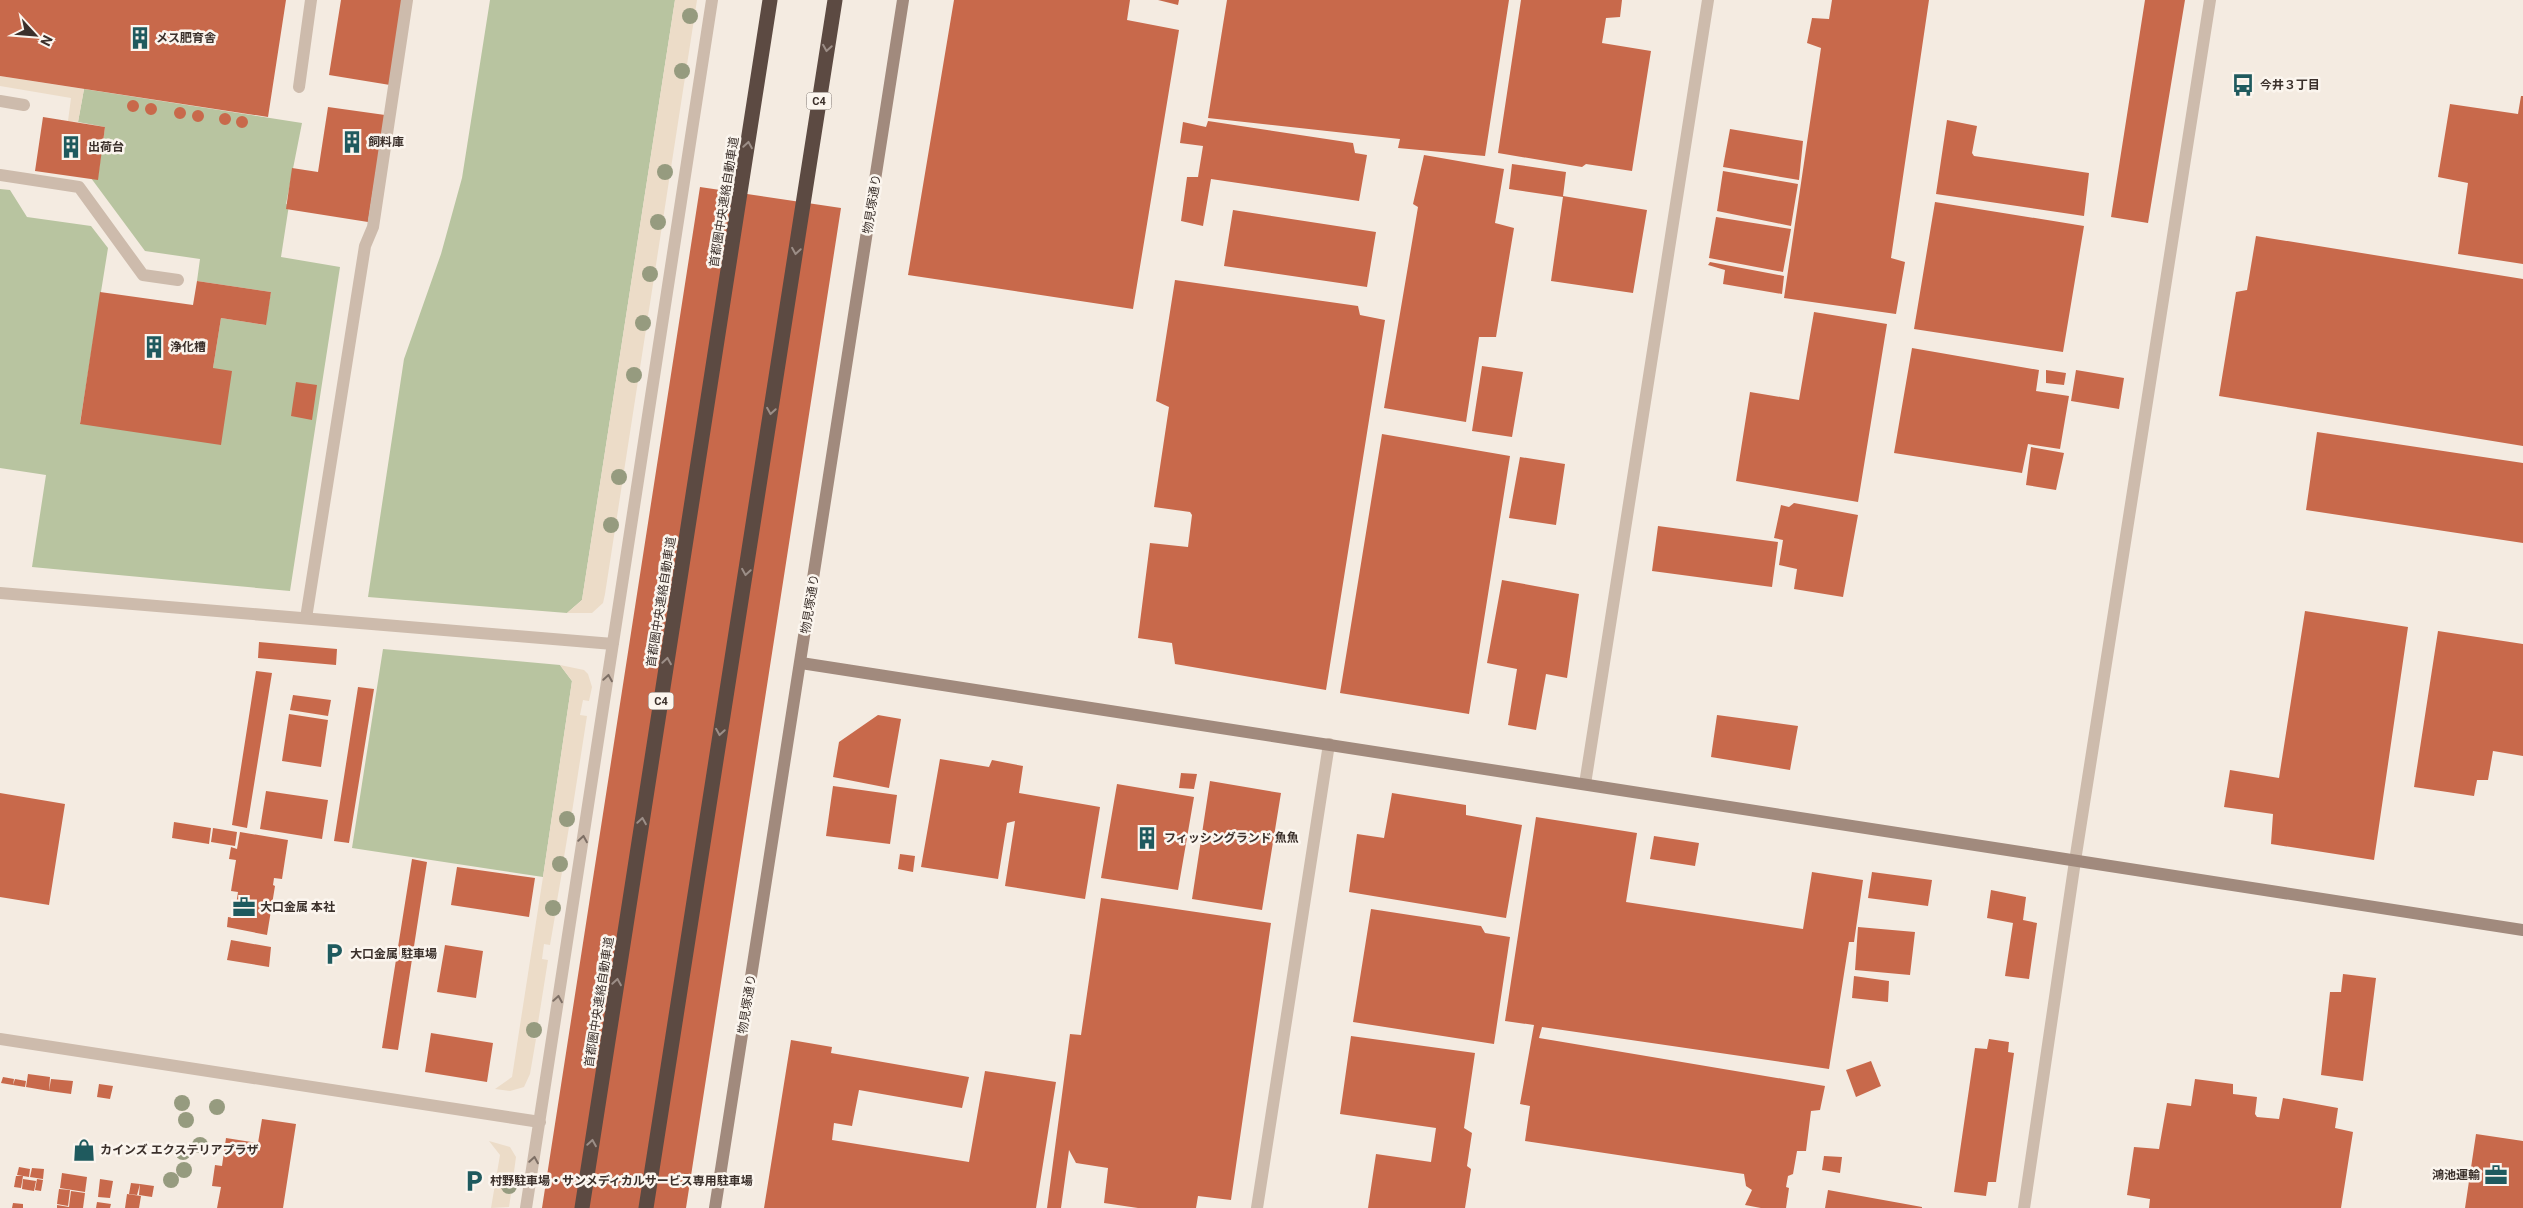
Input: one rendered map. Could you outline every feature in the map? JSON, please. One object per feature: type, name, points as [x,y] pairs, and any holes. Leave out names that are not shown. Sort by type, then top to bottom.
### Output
[{"type":"highway","name":"首都圏中央連絡自動車道","points":[[582,1208],[770,0]]},
{"type":"highway","name":"C4","points":[[646,1208],[834,0]]},
{"type":"street","points":[[299,86],[311,0]]},
{"type":"street","points":[[306,618],[364,246],[373,227],[408,0]]},
{"type":"street","points":[[526,1208],[712,0]]},
{"type":"street","name":"物見塚通り","points":[[716,1208],[903,0]]},
{"type":"street","points":[[1585,784],[1708,0]]},
{"type":"street","points":[[2024,1208],[2075,861],[2210,0]]},
{"type":"street","points":[[0,101],[24,104]]},
{"type":"street","points":[[0,175],[79,187],[144,275],[178,280]]},
{"type":"street","points":[[0,592],[613,644]]},
{"type":"street","points":[[801,663],[2523,930]]},
{"type":"street","points":[[1257,1208],[1329,744]]},
{"type":"street","points":[[0,1039],[540,1122]]},
{"type":"green space","points":[[490,0],[675,0],[582,600],[567,613],[368,597],[404,359],[441,254],[462,178]]},
{"type":"green space","points":[[84,89],[302,123],[286,204],[289,205],[281,257],[340,267],[290,591],[32,567],[46,475],[0,468],[0,189],[10,190],[27,217],[91,226],[108,248],[80,423],[213,368],[221,318],[265,325],[271,292],[197,281],[200,259],[145,251],[88,174],[98,176],[105,127],[78,122]]},
{"type":"green space","points":[[383,649],[560,665],[572,681],[543,877],[352,848]]},
{"type":"shaded area","points":[[675,0],[697,0],[605,594],[603,603],[592,613],[567,613],[582,600]]},
{"type":"shaded area","points":[[0,76],[84,89],[78,122],[68,121],[71,98],[0,86]]},
{"type":"shaded area","points":[[560,665],[584,670],[588,674],[592,687],[589,701],[583,700],[580,715],[587,716],[572,812],[565,812],[563,826],[569,827],[564,857],[558,856],[556,870],[562,872],[557,901],[551,900],[549,915],[555,916],[550,945],[544,944],[542,959],[548,960],[538,1023],[532,1022],[529,1037],[536,1039],[530,1074],[524,1087],[510,1091],[495,1089],[512,1077],[543,877],[572,681]]},
{"type":"shaded area","points":[[489,1141],[510,1147],[516,1157],[513,1179],[507,1178],[505,1193],[511,1194],[509,1207],[491,1208],[500,1155]]},
{"type":"building","name":"メス肥育舎","points":[[0,0],[286,0],[268,117],[0,76]]},
{"type":"building","points":[[341,0],[403,0],[390,85],[329,75]]},
{"type":"building","points":[[954,0],[1130,0],[1127,20],[1179,30],[1133,309],[908,275]]},
{"type":"building","points":[[1158,0],[1179,0],[1178,5]]},
{"type":"building","points":[[1227,0],[1509,0],[1485,156],[1398,148],[1400,139],[1208,118]]},
{"type":"building","points":[[1521,0],[1622,0],[1620,17],[1606,18],[1602,43],[1651,51],[1632,171],[1586,164],[1582,167],[1498,153]]},
{"type":"building","points":[[1832,0],[1929,0],[1891,258],[1905,262],[1896,314],[1784,298],[1821,48],[1807,43],[1812,18],[1829,19]]},
{"type":"building","points":[[2145,0],[2185,0],[2148,223],[2111,217]]},
{"type":"building","points":[[2521,96],[2523,96],[2523,264],[2458,254],[2468,183],[2438,177],[2450,104],[2518,114]]},
{"type":"building","points":[[131,100],[135,100],[139,106],[135,112],[131,112],[127,108],[127,104]]},
{"type":"building","points":[[149,103],[153,103],[157,109],[153,115],[149,115],[145,111],[145,107]]},
{"type":"building","points":[[178,107],[182,107],[186,113],[182,119],[178,119],[174,115],[174,111]]},
{"type":"building","name":"飼料庫","points":[[328,107],[385,115],[368,222],[286,209],[292,168],[318,172]]},
{"type":"building","points":[[196,110],[200,110],[204,116],[200,122],[196,122],[192,118],[192,114]]},
{"type":"building","points":[[223,113],[227,113],[231,119],[227,125],[223,125],[219,121],[219,117]]},
{"type":"building","points":[[240,116],[244,116],[248,122],[244,128],[240,128],[236,124],[236,120]]},
{"type":"building","name":"出荷台","points":[[43,117],[105,127],[98,180],[35,171]]},
{"type":"building","points":[[1947,120],[1977,126],[1972,153],[1974,156],[2089,173],[2084,216],[1936,194]]},
{"type":"building","points":[[1208,121],[1353,143],[1355,153],[1367,155],[1359,201],[1211,179],[1203,226],[1181,221],[1187,177],[1198,177],[1203,146],[1180,143],[1183,122],[1206,127]]},
{"type":"building","points":[[1730,129],[1803,141],[1799,180],[1723,167]]},
{"type":"building","points":[[1424,155],[1504,169],[1495,223],[1514,228],[1496,337],[1479,337],[1466,422],[1384,408],[1418,207],[1413,204]]},
{"type":"building","points":[[1512,164],[1566,172],[1563,196],[1647,210],[1633,293],[1551,281],[1563,197],[1509,189]]},
{"type":"building","points":[[1723,171],[1798,184],[1791,226],[1717,211]]},
{"type":"building","points":[[700,187],[841,208],[686,1208],[542,1208]]},
{"type":"building","points":[[1935,202],[2084,226],[2063,352],[1914,329]]},
{"type":"building","points":[[1233,210],[1376,232],[1367,287],[1224,266]]},
{"type":"building","points":[[1716,217],[1791,229],[1783,272],[1709,258]]},
{"type":"building","points":[[2256,236],[2523,279],[2523,446],[2219,396],[2236,292],[2247,290]]},
{"type":"building","points":[[1710,262],[1784,276],[1782,294],[1723,284],[1725,270],[1708,265]]},
{"type":"building","points":[[1175,280],[1358,306],[1360,315],[1385,320],[1326,690],[1175,664],[1172,643],[1138,638],[1150,543],[1188,547],[1192,515],[1190,512],[1154,507],[1169,407],[1156,401]]},
{"type":"building","name":"浄化槽","points":[[197,281],[271,292],[266,325],[221,318],[213,368],[232,371],[221,445],[80,424],[100,292],[193,305]]},
{"type":"building","points":[[1814,312],[1887,324],[1858,502],[1736,481],[1750,392],[1799,400]]},
{"type":"building","points":[[1912,348],[2039,370],[2036,391],[2069,396],[2060,449],[2028,444],[2022,473],[1894,453]]},
{"type":"building","points":[[1482,366],[1523,372],[1512,437],[1472,431]]},
{"type":"building","points":[[2046,370],[2066,373],[2064,385],[2046,383]]},
{"type":"building","points":[[2076,370],[2124,378],[2119,409],[2071,401]]},
{"type":"building","points":[[296,382],[317,385],[312,420],[291,416]]},
{"type":"building","points":[[2317,432],[2523,463],[2523,543],[2306,510]]},
{"type":"building","points":[[1382,434],[1510,456],[1469,714],[1340,693]]},
{"type":"building","points":[[2031,447],[2064,453],[2056,490],[2026,485]]},
{"type":"building","points":[[1520,457],[1565,464],[1556,525],[1509,518]]},
{"type":"building","points":[[1794,503],[1858,515],[1843,597],[1794,589],[1797,569],[1779,565],[1783,540],[1774,538],[1781,505],[1789,507]]},
{"type":"building","points":[[1658,526],[1778,542],[1772,587],[1652,571]]},
{"type":"building","points":[[1502,580],[1579,594],[1567,678],[1546,674],[1536,730],[1508,725],[1517,669],[1487,663]]},
{"type":"building","points":[[2305,611],[2408,627],[2374,860],[2271,844],[2273,814],[2224,807],[2230,770],[2279,778]]},
{"type":"building","points":[[2438,631],[2523,644],[2523,756],[2493,751],[2488,780],[2477,780],[2474,796],[2414,787]]},
{"type":"building","points":[[259,642],[337,649],[336,665],[258,658]]},
{"type":"building","points":[[256,671],[272,673],[247,828],[232,825]]},
{"type":"building","points":[[358,687],[374,689],[349,843],[334,841]]},
{"type":"building","points":[[293,695],[331,700],[328,716],[290,710]]},
{"type":"building","points":[[289,714],[328,720],[321,767],[282,761]]},
{"type":"building","points":[[878,715],[901,719],[889,788],[833,777],[839,742]]},
{"type":"building","points":[[1717,715],[1798,726],[1790,770],[1711,757]]},
{"type":"building","points":[[940,759],[989,767],[992,760],[1023,766],[1019,793],[1100,807],[1085,899],[1005,886],[1015,821],[1007,823],[998,879],[921,867]]},
{"type":"building","points":[[1181,773],[1197,774],[1194,789],[1179,788]]},
{"type":"building","points":[[1210,781],[1281,793],[1262,910],[1192,899]]},
{"type":"building","name":"フィッシングランド 魚魚","points":[[1117,784],[1194,797],[1178,890],[1101,878]]},
{"type":"building","points":[[833,786],[897,795],[890,844],[826,836]]},
{"type":"building","points":[[266,791],[328,800],[322,839],[260,829]]},
{"type":"building","points":[[0,793],[65,804],[49,905],[0,897]]},
{"type":"building","points":[[1392,793],[1466,805],[1466,815],[1522,825],[1506,918],[1349,892],[1357,834],[1384,838]]},
{"type":"building","points":[[1536,817],[1637,833],[1626,902],[1803,929],[1812,872],[1863,880],[1854,942],[1849,942],[1829,1069],[1542,1027],[1539,1038],[1825,1086],[1820,1110],[1811,1111],[1806,1151],[1797,1151],[1793,1174],[1788,1176],[1786,1187],[1789,1188],[1786,1208],[1761,1208],[1745,1205],[1752,1190],[1746,1186],[1744,1174],[1525,1141],[1530,1106],[1520,1104],[1534,1025],[1505,1021]]},
{"type":"building","points":[[174,822],[211,828],[209,844],[172,838]]},
{"type":"building","points":[[213,828],[237,832],[235,846],[211,842]]},
{"type":"building","points":[[240,832],[288,840],[282,879],[274,878],[273,885],[275,886],[267,935],[227,927],[228,917],[234,918],[238,892],[231,891],[236,860],[229,859],[231,847],[237,849]]},
{"type":"building","points":[[1654,836],[1699,843],[1695,866],[1650,859]]},
{"type":"building","points":[[900,854],[915,856],[913,872],[898,869]]},
{"type":"building","points":[[412,859],[427,862],[398,1050],[382,1048]]},
{"type":"building","points":[[457,867],[535,878],[529,917],[451,905]]},
{"type":"building","points":[[1872,872],[1932,880],[1928,906],[1868,898]]},
{"type":"building","points":[[1991,890],[2026,897],[2023,920],[2037,923],[2029,979],[2005,976],[2013,923],[1987,918]]},
{"type":"building","points":[[1101,898],[1271,923],[1231,1200],[1198,1196],[1196,1208],[1138,1208],[1104,1203],[1108,1168],[1076,1163],[1069,1150],[1061,1208],[1047,1208],[1070,1034],[1081,1035]]},
{"type":"building","points":[[1371,909],[1481,926],[1485,933],[1510,937],[1494,1044],[1353,1022]]},
{"type":"building","points":[[1858,927],[1915,932],[1910,975],[1855,970]]},
{"type":"building","points":[[231,940],[271,947],[269,967],[227,960]]},
{"type":"building","points":[[445,945],[483,951],[476,998],[437,992]]},
{"type":"building","points":[[2343,974],[2376,978],[2363,1081],[2321,1075],[2330,992],[2341,992]]},
{"type":"building","points":[[1854,976],[1889,981],[1888,1002],[1852,998]]},
{"type":"building","points":[[431,1033],[493,1043],[487,1082],[425,1072]]},
{"type":"building","points":[[1351,1036],[1475,1053],[1464,1128],[1472,1133],[1467,1166],[1471,1169],[1465,1208],[1368,1208],[1376,1154],[1431,1162],[1436,1128],[1340,1114]]},
{"type":"building","points":[[1989,1039],[2009,1042],[2008,1052],[2014,1053],[1996,1182],[1988,1182],[1986,1196],[1954,1192],[1975,1048],[1987,1049]]},
{"type":"building","points":[[791,1040],[832,1047],[831,1053],[969,1077],[962,1108],[859,1090],[852,1126],[834,1123],[832,1140],[969,1162],[985,1071],[1056,1082],[1036,1208],[764,1208]]},
{"type":"building","points":[[1871,1061],[1881,1086],[1856,1097],[1846,1070]]},
{"type":"building","points":[[28,1074],[50,1077],[49,1091],[26,1087]]},
{"type":"building","points":[[3,1077],[14,1079],[13,1085],[1,1083]]},
{"type":"building","points":[[15,1079],[26,1081],[25,1087],[13,1085]]},
{"type":"building","points":[[51,1079],[73,1081],[71,1094],[49,1091]]},
{"type":"building","points":[[2195,1079],[2233,1084],[2233,1094],[2257,1097],[2255,1114],[2257,1117],[2279,1119],[2283,1098],[2338,1108],[2335,1128],[2353,1132],[2341,1208],[2149,1208],[2150,1199],[2127,1195],[2134,1147],[2159,1149],[2167,1103],[2191,1106]]},
{"type":"building","points":[[99,1084],[113,1086],[110,1099],[97,1097]]},
{"type":"building","points":[[262,1119],[296,1124],[283,1208],[217,1208],[221,1187],[212,1186],[215,1165],[222,1166],[226,1138],[258,1143]]},
{"type":"building","name":"鴻池運輸","points":[[2476,1134],[2523,1141],[2523,1208],[2465,1208]]},
{"type":"building","points":[[1824,1156],[1842,1157],[1840,1173],[1822,1170]]},
{"type":"building","points":[[19,1167],[30,1169],[29,1177],[17,1175]]},
{"type":"building","points":[[32,1168],[44,1169],[43,1179],[30,1177]]},
{"type":"building","points":[[62,1173],[87,1177],[85,1192],[60,1188]]},
{"type":"building","points":[[16,1176],[23,1176],[21,1188],[14,1187]]},
{"type":"building","points":[[23,1179],[36,1181],[34,1191],[22,1189]]},
{"type":"building","points":[[37,1179],[43,1180],[41,1191],[35,1190]]},
{"type":"building","points":[[100,1179],[113,1181],[110,1198],[98,1197]]},
{"type":"building","points":[[131,1183],[140,1184],[137,1195],[129,1194]]},
{"type":"building","points":[[140,1184],[154,1186],[152,1197],[139,1195]]},
{"type":"building","points":[[59,1189],[70,1190],[68,1206],[57,1204]]},
{"type":"building","points":[[1828,1190],[1922,1207],[1922,1208],[1825,1208]]},
{"type":"building","points":[[71,1191],[85,1193],[83,1208],[57,1208],[57,1205],[69,1207]]},
{"type":"building","points":[[127,1194],[141,1196],[139,1208],[125,1208]]},
{"type":"building","points":[[97,1202],[111,1204],[110,1208],[96,1208]]},
{"type":"building","points":[[13,1203],[23,1204],[23,1208],[12,1208]]},
{"type":"place","name":"メス肥育舎","points":[[140,38]]},
{"type":"place","name":"今井３丁目","points":[[2243,85]]},
{"type":"place","name":"飼料庫","points":[[352,142]]},
{"type":"place","name":"出荷台","points":[[71,147]]},
{"type":"place","name":"浄化槽","points":[[154,347]]},
{"type":"place","name":"フィッシングランド 魚魚","points":[[1147,838]]},
{"type":"place","name":"大口金属 本社","points":[[244,907]]},
{"type":"place","name":"大口金属 駐車場","points":[[334,954]]},
{"type":"place","name":"カインズ エクステリアプラザ","points":[[84,1150]]},
{"type":"place","name":"鴻池運輸","points":[[2496,1175]]},
{"type":"place","name":"村野駐車場・サンメディカルサービス専用駐車場","points":[[474,1181]]}]
